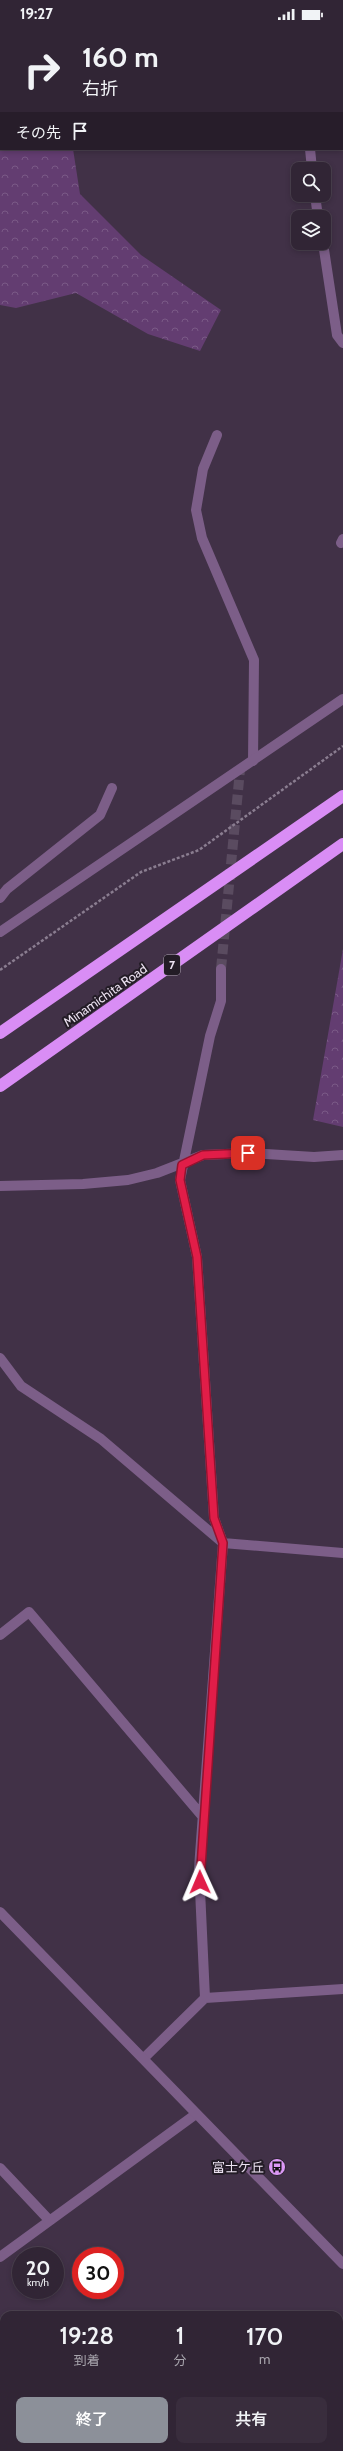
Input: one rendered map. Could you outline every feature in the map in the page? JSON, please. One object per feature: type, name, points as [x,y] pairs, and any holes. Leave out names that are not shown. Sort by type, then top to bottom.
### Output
[{"type":"highway","points":[[0,1033],[343,796]]},
{"type":"highway","name":"Minamichita Road","points":[[0,1086],[343,844]]},
{"type":"street","points":[[310,150],[311,162]]},
{"type":"street","points":[[324,250],[337,336],[343,343]]},
{"type":"street","points":[[217,435],[203,469],[196,510],[202,538],[254,660],[253,761]]},
{"type":"street","points":[[0,932],[343,699]]},
{"type":"street","points":[[0,898],[17,880],[100,815],[112,788]]},
{"type":"street","points":[[205,1998],[199,1868],[223,1543],[214,1518],[197,1257],[180,1180],[210,1036],[221,1001],[221,969]]},
{"type":"street","points":[[0,1186],[84,1184],[128,1180],[182,1165],[203,1155],[248,1153],[314,1157],[343,1155]]},
{"type":"street","points":[[0,1358],[21,1386],[101,1439],[223,1543],[343,1553]]},
{"type":"street","points":[[0,1635],[29,1612],[203,1816]]},
{"type":"street","points":[[0,1912],[144,2058],[196,2114],[343,2264]]},
{"type":"street","points":[[144,2058],[205,1998],[343,1989]]},
{"type":"street","points":[[0,2257],[196,2114]]},
{"type":"street","points":[[0,2168],[49,2220]]},
{"type":"path","points":[[0,970],[141,872],[199,850],[343,746]]},
{"type":"green space","points":[[0,150],[73,150],[80,194],[141,255],[221,310],[200,351],[148,334],[76,293],[16,308],[0,305]]},
{"type":"green space","points":[[343,949],[343,1127],[313,1120]]},
{"type":"tunnel","points":[[221,969],[240,770]]},
{"type":"place","name":"富士ケ丘","points":[[277,2167]]},
{"type":"route","points":[[200,1882],[199,1868],[223,1543],[214,1518],[197,1257],[180,1180],[182,1165],[203,1155],[248,1153]]}]
